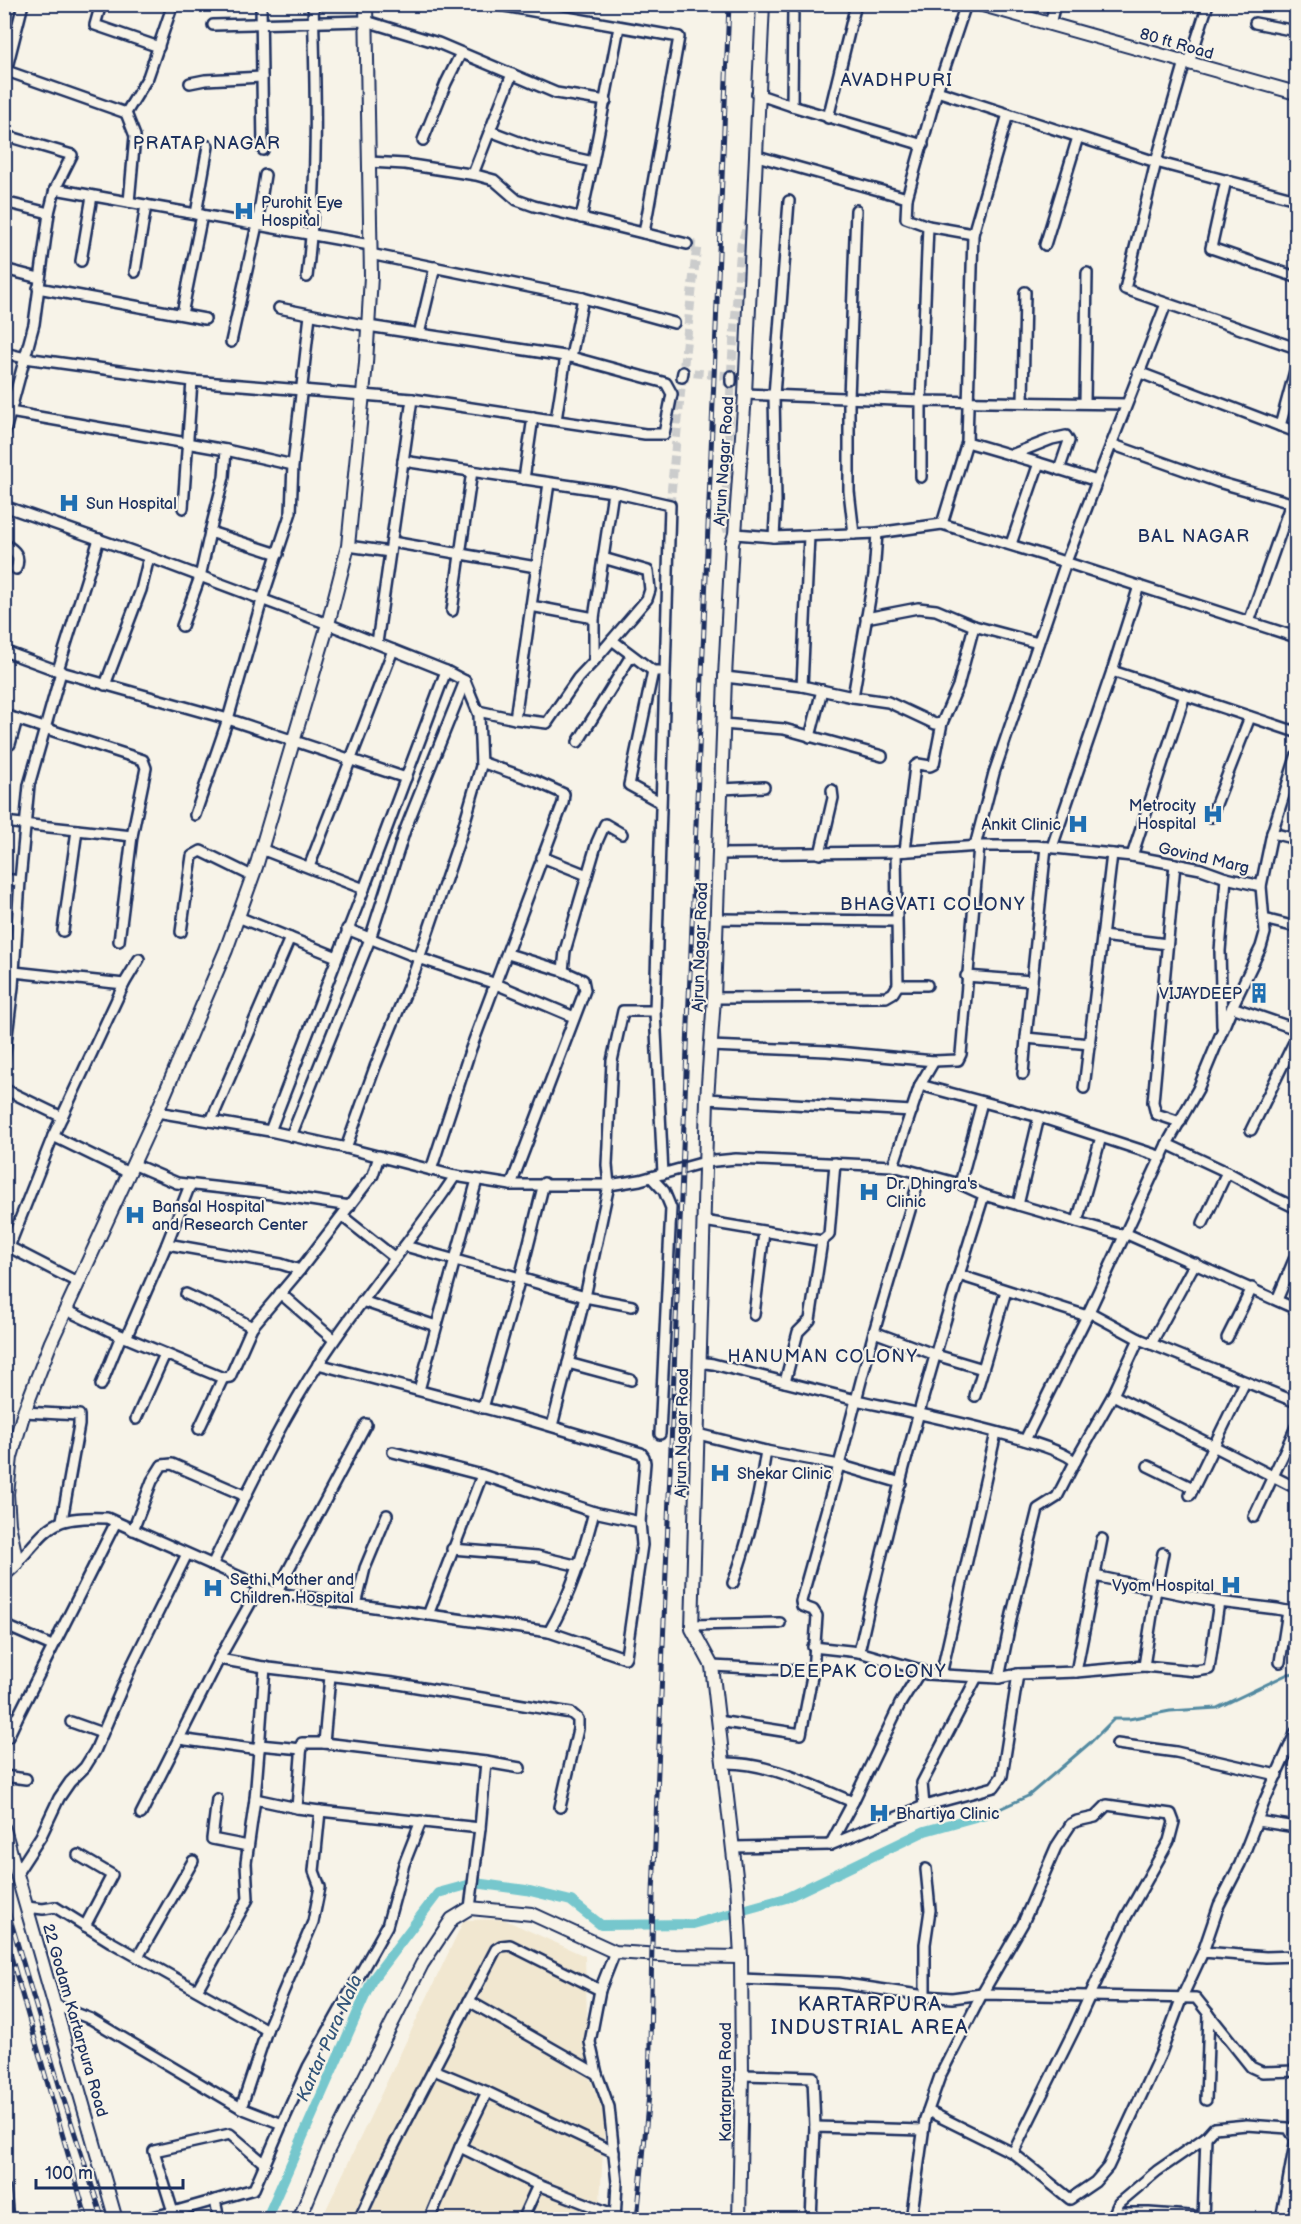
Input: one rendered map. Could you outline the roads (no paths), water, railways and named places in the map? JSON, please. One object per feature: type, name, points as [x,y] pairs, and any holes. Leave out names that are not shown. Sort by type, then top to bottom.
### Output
[{"type":"street","points":[[23,4],[5,70],[126,113],[135,136],[129,202]]},
{"type":"street","points":[[102,4],[95,25],[159,47]]},
{"type":"street","points":[[126,113],[148,77],[173,4]]},
{"type":"street","points":[[261,4],[263,150]]},
{"type":"street","points":[[307,277],[312,234],[317,123],[313,4]]},
{"type":"street","points":[[17,1563],[9,1524],[7,1494],[11,1457],[24,1412],[66,1310],[157,1112],[226,950],[261,849],[294,741],[348,546],[368,326],[370,249],[366,4]]},
{"type":"street","points":[[493,4],[679,37],[644,233]]},
{"type":"street","name":"Ajrun Nagar Road","points":[[741,1951],[734,1847],[712,1666],[692,1629],[692,1624],[707,1099],[714,998],[725,677],[732,543],[735,534],[745,394],[763,4]]},
{"type":"street","points":[[792,106],[793,4]]},
{"type":"street","points":[[828,118],[856,4]]},
{"type":"street","points":[[966,4],[907,198],[906,218],[928,226],[973,234]]},
{"type":"street","name":"80 ft Road","points":[[979,4],[1296,93]]},
{"type":"street","points":[[1050,24],[1055,4]]},
{"type":"street","points":[[1208,4],[1156,162],[1125,289],[1296,348]]},
{"type":"street","points":[[213,25],[366,21],[438,43],[556,93],[606,101]]},
{"type":"street","points":[[1255,23],[1296,31]]},
{"type":"street","points":[[581,218],[619,27]]},
{"type":"street","points":[[423,140],[461,53]]},
{"type":"street","points":[[473,174],[512,74]]},
{"type":"street","points":[[190,83],[262,77]]},
{"type":"street","points":[[938,91],[1156,162],[1296,199]]},
{"type":"street","points":[[758,93],[828,118],[923,146]]},
{"type":"street","points":[[942,524],[967,442],[973,234],[1008,114]]},
{"type":"street","points":[[490,131],[540,150],[593,162]]},
{"type":"street","points":[[4,135],[72,155],[55,189],[49,213],[34,324],[4,435]]},
{"type":"street","points":[[1045,245],[1078,137]]},
{"type":"street","points":[[182,314],[208,146]]},
{"type":"street","points":[[757,156],[907,198]]},
{"type":"street","points":[[369,162],[405,164],[473,174],[494,180],[517,200],[687,244]]},
{"type":"street","points":[[231,342],[257,225],[265,175]]},
{"type":"street","points":[[1226,180],[1211,248],[1296,277]]},
{"type":"street","points":[[55,189],[312,234],[435,267],[583,298],[674,323]]},
{"type":"street","points":[[81,261],[92,195]]},
{"type":"street","points":[[774,537],[776,501],[774,394],[789,201]]},
{"type":"street","points":[[4,202],[49,213]]},
{"type":"street","points":[[135,272],[146,205]]},
{"type":"street","points":[[854,534],[849,491],[849,398],[856,210]]},
{"type":"street","points":[[921,477],[921,401],[928,226]]},
{"type":"street","points":[[419,334],[435,267]]},
{"type":"street","points":[[4,269],[38,283],[205,319]]},
{"type":"street","points":[[1085,402],[1087,273]]},
{"type":"street","points":[[1023,402],[1025,292]]},
{"type":"street","points":[[556,420],[583,298]]},
{"type":"street","points":[[710,1046],[827,1051],[934,1061],[958,1060],[961,1054],[977,846],[994,773],[1066,562],[1166,304]]},
{"type":"street","points":[[4,353],[25,358],[192,381],[412,399],[645,434],[664,434],[672,394],[666,382],[569,357],[368,326],[279,308]]},
{"type":"street","points":[[195,815],[228,719],[262,600],[291,512],[293,465],[310,315]]},
{"type":"street","points":[[1280,426],[1296,367]]},
{"type":"street","points":[[1138,372],[1296,432]]},
{"type":"street","points":[[183,508],[192,381]]},
{"type":"street","points":[[745,394],[921,401],[1126,404]]},
{"type":"street","points":[[377,643],[412,399]]},
{"type":"street","points":[[10,412],[226,450],[293,465]]},
{"type":"street","points":[[524,479],[533,417]]},
{"type":"street","points":[[1011,455],[1066,436],[1070,441],[1059,470]]},
{"type":"street","points":[[967,442],[1097,481]]},
{"type":"street","points":[[1111,444],[1218,482],[1294,504],[1250,622]]},
{"type":"street","points":[[182,627],[200,577],[224,477],[226,450]]},
{"type":"street","points":[[403,461],[613,492],[670,505],[655,1011],[663,1174]]},
{"type":"street","points":[[1011,544],[1039,463]]},
{"type":"street","points":[[452,610],[472,471]]},
{"type":"street","points":[[515,718],[549,483]]},
{"type":"street","points":[[594,661],[594,618],[613,492]]},
{"type":"street","points":[[4,506],[328,624],[446,671],[465,681],[478,711],[481,762],[460,838],[419,957],[375,1067],[346,1148]]},
{"type":"street","points":[[735,534],[774,537],[877,533],[942,524],[1011,544],[1296,637]]},
{"type":"street","points":[[210,532],[278,554]]},
{"type":"street","points":[[852,697],[874,575],[877,533]]},
{"type":"street","points":[[802,686],[809,536]]},
{"type":"street","points":[[4,1060],[16,950],[29,785],[99,539]]},
{"type":"street","points":[[4,544],[16,552],[18,557],[16,569]]},
{"type":"street","points":[[348,546],[460,553],[536,567]]},
{"type":"street","points":[[105,684],[141,590],[149,557]]},
{"type":"street","points":[[478,711],[547,723],[578,678],[646,599],[650,590],[648,571],[603,558]]},
{"type":"street","points":[[1023,1074],[1049,847],[1112,671],[1139,586]]},
{"type":"street","points":[[531,606],[594,618]]},
{"type":"street","points":[[866,618],[918,608],[936,610],[974,626],[1038,644]]},
{"type":"street","points":[[714,998],[886,997],[893,993],[898,985],[896,921],[900,852],[915,766],[934,764],[942,723],[958,686],[974,626]]},
{"type":"street","points":[[612,640],[653,671],[664,671]]},
{"type":"street","points":[[309,867],[393,650]]},
{"type":"street","points":[[4,651],[60,671],[228,719],[406,778]]},
{"type":"street","points":[[578,742],[631,656]]},
{"type":"street","points":[[270,1131],[446,671]]},
{"type":"street","points":[[653,671],[629,785],[660,802]]},
{"type":"street","points":[[1112,671],[1296,732]]},
{"type":"street","points":[[725,677],[802,686],[888,702],[935,724],[942,723]]},
{"type":"street","points":[[291,1136],[370,939],[405,830],[465,681]]},
{"type":"street","points":[[810,736],[822,690]]},
{"type":"street","points":[[1132,856],[1185,695]]},
{"type":"street","points":[[4,715],[143,760],[146,768],[132,836],[119,941]]},
{"type":"street","points":[[1211,817],[1250,717]]},
{"type":"street","points":[[4,747],[10,744],[17,719]]},
{"type":"street","points":[[723,724],[784,729],[882,756]]},
{"type":"street","name":"Govind Marg","points":[[719,854],[900,852],[977,846],[1049,847],[1132,856],[1201,869],[1226,878],[1261,886],[1272,833],[1296,758]]},
{"type":"street","points":[[431,1170],[470,1051],[563,803],[564,794],[481,762]]},
{"type":"street","points":[[721,789],[764,787]]},
{"type":"street","points":[[820,854],[830,814],[831,790]]},
{"type":"street","points":[[4,822],[132,836]]},
{"type":"street","points":[[563,971],[565,951],[587,875],[605,824],[622,834]]},
{"type":"street","points":[[63,930],[77,830]]},
{"type":"street","points":[[1272,833],[1296,839]]},
{"type":"street","points":[[261,849],[364,889]]},
{"type":"street","points":[[181,932],[192,856],[201,851],[252,876]]},
{"type":"street","points":[[1084,1088],[1112,854]]},
{"type":"street","points":[[542,857],[587,875]]},
{"type":"street","points":[[1175,864],[1153,1102],[1156,1114],[1180,1122]]},
{"type":"street","points":[[1222,1031],[1220,951],[1226,878]]},
{"type":"street","points":[[4,879],[20,881]]},
{"type":"street","points":[[1025,1440],[1126,1235],[1167,1144],[1198,1089],[1261,947],[1265,933],[1261,886]]},
{"type":"street","points":[[238,917],[338,957]]},
{"type":"street","points":[[716,919],[896,921]]},
{"type":"street","points":[[1264,920],[1296,927]]},
{"type":"street","points":[[347,929],[496,984],[574,1017]]},
{"type":"street","points":[[1102,936],[1167,944]]},
{"type":"street","points":[[211,1121],[290,938]]},
{"type":"street","points":[[4,947],[16,950]]},
{"type":"street","points":[[508,954],[563,971],[583,980],[585,990],[511,1185]]},
{"type":"street","points":[[79,1282],[7,1247],[62,1118],[124,984],[139,959]]},
{"type":"street","points":[[14,972],[124,984]]},
{"type":"street","points":[[966,976],[1032,981]]},
{"type":"street","points":[[898,985],[927,985]]},
{"type":"street","points":[[1232,1008],[1296,1029]]},
{"type":"street","points":[[552,1426],[585,1297],[609,1185],[607,1166],[612,1061],[623,1011],[655,1011]]},
{"type":"street","points":[[1026,1038],[1090,1044]]},
{"type":"street","points":[[1251,1130],[1296,1038]]},
{"type":"street","points":[[893,1166],[920,1085],[934,1061]]},
{"type":"street","points":[[920,1085],[1039,1117],[1162,1157]]},
{"type":"street","points":[[4,1089],[62,1118]]},
{"type":"street","points":[[707,1099],[912,1112]]},
{"type":"street","points":[[960,1184],[982,1102]]},
{"type":"street","points":[[157,1112],[270,1131],[455,1176],[511,1185],[544,1183],[609,1185],[651,1177],[705,1162],[736,1159],[893,1166],[960,1184],[984,1195],[1126,1235],[1195,1263],[1296,1309]]},
{"type":"street","points":[[1018,1205],[1039,1117]]},
{"type":"street","points":[[54,1136],[131,1169],[177,1183],[350,1206]]},
{"type":"street","points":[[1077,1222],[1101,1137]]},
{"type":"street","points":[[1167,1144],[1296,1208]]},
{"type":"street","points":[[66,1310],[223,1378],[230,1377],[252,1327],[350,1206],[373,1175],[379,1156]]},
{"type":"street","points":[[785,1382],[798,1332],[810,1320],[822,1241],[830,1235],[834,1163]]},
{"type":"street","points":[[1203,1223],[1227,1172]]},
{"type":"street","points":[[718,1721],[801,1734],[813,1671],[816,1612],[802,1606],[801,1601],[874,1332],[921,1173]]},
{"type":"street","points":[[212,1565],[286,1416],[318,1364],[362,1301],[426,1220],[455,1176]]},
{"type":"street","points":[[651,1177],[664,1191],[671,1208],[660,1434]]},
{"type":"street","points":[[419,1390],[477,1180]]},
{"type":"street","points":[[483,1408],[544,1183]]},
{"type":"street","points":[[101,1385],[167,1244],[190,1185]]},
{"type":"street","points":[[859,1652],[871,1595],[958,1275],[984,1195]]},
{"type":"street","points":[[342,1216],[395,1258]]},
{"type":"street","points":[[704,1221],[822,1241]]},
{"type":"street","points":[[754,1314],[764,1232]]},
{"type":"street","points":[[167,1244],[281,1263],[300,1270]]},
{"type":"street","points":[[405,1246],[585,1297],[632,1306]]},
{"type":"street","points":[[1277,1300],[1296,1255]]},
{"type":"street","points":[[1151,1344],[1195,1263]]},
{"type":"street","points":[[958,1275],[1088,1314],[1138,1339],[1296,1402]]},
{"type":"street","points":[[1227,1338],[1252,1288]]},
{"type":"street","points":[[975,1396],[1006,1291]]},
{"type":"street","points":[[280,1293],[334,1340]]},
{"type":"street","points":[[186,1294],[252,1327]]},
{"type":"street","points":[[362,1301],[436,1326]]},
{"type":"street","points":[[874,1332],[936,1356],[983,1369]]},
{"type":"street","points":[[999,1678],[1038,1509],[1057,1497],[1113,1395],[1138,1339]]},
{"type":"street","points":[[136,1419],[165,1354]]},
{"type":"street","points":[[699,1362],[1025,1440],[1070,1456],[1075,1462]]},
{"type":"street","points":[[568,1363],[631,1380]]},
{"type":"street","points":[[4,1575],[46,1530],[62,1520],[107,1518],[276,1593],[549,1632],[625,1658],[642,1545],[640,1522],[645,1463],[640,1453],[552,1426],[318,1364]]},
{"type":"street","points":[[199,1429],[223,1378]]},
{"type":"street","points":[[1148,1466],[1192,1492],[1245,1382]]},
{"type":"street","points":[[1113,1395],[1296,1488]]},
{"type":"street","points":[[24,1412],[79,1415],[62,1520]]},
{"type":"street","points":[[276,1593],[366,1424]]},
{"type":"street","points":[[1254,1517],[1296,1427]]},
{"type":"street","points":[[940,1675],[996,1433]]},
{"type":"street","points":[[698,1434],[766,1451],[839,1465],[901,1484]]},
{"type":"street","points":[[733,1583],[748,1542],[766,1451]]},
{"type":"street","points":[[393,1452],[482,1475],[594,1512],[640,1522]]},
{"type":"street","points":[[133,1530],[152,1481],[162,1465],[172,1464],[246,1496]]},
{"type":"street","points":[[428,1615],[482,1475]]},
{"type":"street","points":[[549,1632],[561,1610],[579,1566],[594,1512]]},
{"type":"street","points":[[356,1605],[365,1568],[387,1515]]},
{"type":"street","points":[[8,1737],[116,1522]]},
{"type":"street","points":[[1076,1672],[1102,1539]]},
{"type":"street","points":[[452,1549],[537,1556],[579,1566]]},
{"type":"street","points":[[1144,1666],[1163,1553]]},
{"type":"street","points":[[17,1873],[41,1836],[59,1798],[70,1782],[85,1767],[187,1554]]},
{"type":"street","points":[[1095,1576],[1219,1602],[1292,1612],[1280,1662]]},
{"type":"street","points":[[141,1814],[219,1659],[260,1586]]},
{"type":"street","points":[[813,1647],[859,1652],[921,1670],[926,1674],[940,1675],[999,1678],[1018,1674],[1144,1666],[1196,1671],[1209,1669],[1219,1602]]},
{"type":"street","points":[[692,1624],[780,1623]]},
{"type":"street","points":[[4,1626],[52,1646]]},
{"type":"street","points":[[219,1659],[393,1683],[571,1713],[578,1719],[578,1730],[560,1807]]},
{"type":"street","points":[[712,1666],[813,1671]]},
{"type":"street","points":[[197,1990],[248,1899],[246,1863],[255,1799],[265,1667]]},
{"type":"street","points":[[830,1845],[900,1704],[921,1670]]},
{"type":"street","points":[[734,1847],[830,1845],[924,1806],[994,1787],[1002,1776],[1018,1674]]},
{"type":"street","points":[[324,1743],[330,1676]]},
{"type":"street","points":[[924,1806],[922,1783],[977,1677]]},
{"type":"street","points":[[4,1716],[16,1720]]},
{"type":"street","points":[[71,1722],[102,1733]]},
{"type":"street","points":[[928,2111],[1013,2153],[1070,2199],[1095,2182],[1108,2167],[1161,2053],[1182,1997],[1203,1952],[1219,1905],[1240,1863],[1296,1732]]},
{"type":"street","points":[[179,1739],[302,1749]]},
{"type":"street","points":[[297,1808],[302,1743],[324,1743],[520,1768]]},
{"type":"street","points":[[1117,1744],[1176,1752],[1277,1775]]},
{"type":"street","points":[[299,2220],[328,2150],[422,1964],[452,1919],[470,1904],[486,1762]]},
{"type":"street","points":[[725,1763],[738,1762],[786,1775],[853,1802]]},
{"type":"street","points":[[4,1776],[26,1779]]},
{"type":"street","points":[[217,1799],[212,1839],[248,1846]]},
{"type":"street","points":[[255,1799],[320,1811],[480,1828]]},
{"type":"street","points":[[911,2220],[923,2130],[940,2076],[982,1994],[1023,1923],[1056,1846],[1071,1824],[1095,1817],[1107,1805],[1170,1814],[1174,1822],[1169,1841],[1126,1917],[1013,2153]]},
{"type":"street","points":[[241,2108],[267,2030],[313,1922],[320,1887],[314,1871],[320,1811]]},
{"type":"street","points":[[140,2220],[254,2189],[308,2067],[387,1926],[404,1864],[421,1821]]},
{"type":"street","points":[[1257,1821],[1296,1827]]},
{"type":"street","name":"22 Godam Kartarpura Road","points":[[4,1829],[116,2220]]},
{"type":"street","points":[[78,1855],[112,1875],[84,1926]]},
{"type":"street","points":[[138,1957],[193,1861]]},
{"type":"street","points":[[925,1996],[925,1944],[930,1910],[926,1869]]},
{"type":"street","points":[[470,1904],[532,1914],[615,1952],[675,1956],[741,1951]]},
{"type":"street","points":[[27,1906],[43,1909],[55,1908],[267,2030]]},
{"type":"street","points":[[359,2220],[388,2157],[496,1949],[510,1945],[600,1989]]},
{"type":"street","name":"Kartarpura Road","points":[[739,2220],[742,2075],[741,1951]]},
{"type":"street","points":[[460,2147],[538,2185],[615,2217],[617,2183],[609,2108],[597,2074],[590,2042],[600,1989],[615,1952]]},
{"type":"street","points":[[1203,1952],[1266,1957],[1296,1956]]},
{"type":"street","points":[[741,1979],[840,1983],[952,1998],[982,1994],[1196,1998],[1251,2067],[1257,2071],[1296,2071]]},
{"type":"street","points":[[469,2001],[597,2074]]},
{"type":"street","points":[[55,2005],[91,2019],[241,2108],[282,2124]]},
{"type":"street","points":[[1206,2100],[1209,2014]]},
{"type":"street","points":[[434,2070],[487,2092],[614,2152]]},
{"type":"street","points":[[742,2075],[813,2077],[815,2127],[811,2220]]},
{"type":"street","points":[[429,2220],[460,2147],[487,2092]]},
{"type":"street","points":[[1206,2137],[1203,2218],[1149,2213],[1113,2216],[1119,2203],[1157,2171],[1206,2137],[1214,2128],[1247,2125],[1288,2128],[1296,2138],[1281,2220]]},
{"type":"street","points":[[815,2127],[923,2130]]},
{"type":"street","points":[[174,2212],[154,2151],[230,2134],[265,2164]]},
{"type":"street","points":[[522,2220],[538,2185]]},
{"type":"street","points":[[4,2190],[7,2220]]},
{"type":"street","points":[[215,2200],[219,2220]]},
{"type":"waterway","points":[[993,1812],[1028,1796],[1114,1719],[1129,1719],[1170,1711],[1217,1708],[1288,1674],[1296,1673]]},
{"type":"waterway","name":"Kartar Pura Nala","points":[[266,2220],[372,1980],[438,1893],[475,1883],[526,1890],[571,1901],[601,1925],[693,1924],[786,1898],[925,1831],[993,1812]]},
{"type":"tunnel","points":[[687,244],[697,245],[683,372],[731,376],[741,245],[750,218]]},
{"type":"tunnel","points":[[670,505],[682,377],[689,378]]},
{"type":"tunnel","points":[[724,381],[731,382],[725,522],[732,543]]},
{"type":"railway","points":[[637,2220],[649,2094],[653,1894],[729,4]]},
{"type":"railway","points":[[4,1898],[60,2088],[103,2220]]},
{"type":"railway","points":[[4,1932],[87,2220]]},
{"type":"place","name":"Purohit Eye Hospital","points":[[244,211]]},
{"type":"place","name":"Sun Hospital","points":[[69,503]]},
{"type":"place","name":"Metrocity Hospital","points":[[1213,814]]},
{"type":"place","name":"Ankit Clinic","points":[[1078,824]]},
{"type":"place","name":"VIJAYDEEP","points":[[1259,993]]},
{"type":"place","name":"Dr. Dhingra's Clinic","points":[[869,1192]]},
{"type":"place","name":"Bansal Hospital and Research Center","points":[[135,1215]]},
{"type":"place","name":"Shekar Clinic","points":[[720,1473]]},
{"type":"place","name":"Vyom Hospital","points":[[1231,1585]]},
{"type":"place","name":"Sethi Mother and Children Hospital","points":[[213,1588]]},
{"type":"place","name":"Bhartiya Clinic","points":[[879,1813]]},
{"type":"district","name":"AVADHPURI","points":[[897,80]]},
{"type":"district","name":"PRATAP NAGAR","points":[[207,143]]},
{"type":"district","name":"BAL NAGAR","points":[[1194,536]]},
{"type":"district","name":"BHAGVATI COLONY","points":[[933,904]]},
{"type":"district","name":"HANUMAN COLONY","points":[[823,1356]]},
{"type":"district","name":"DEEPAK COLONY","points":[[863,1671]]},
{"type":"district","name":"KARTARPURA INDUSTRIAL AREA","points":[[870,2016]]}]
